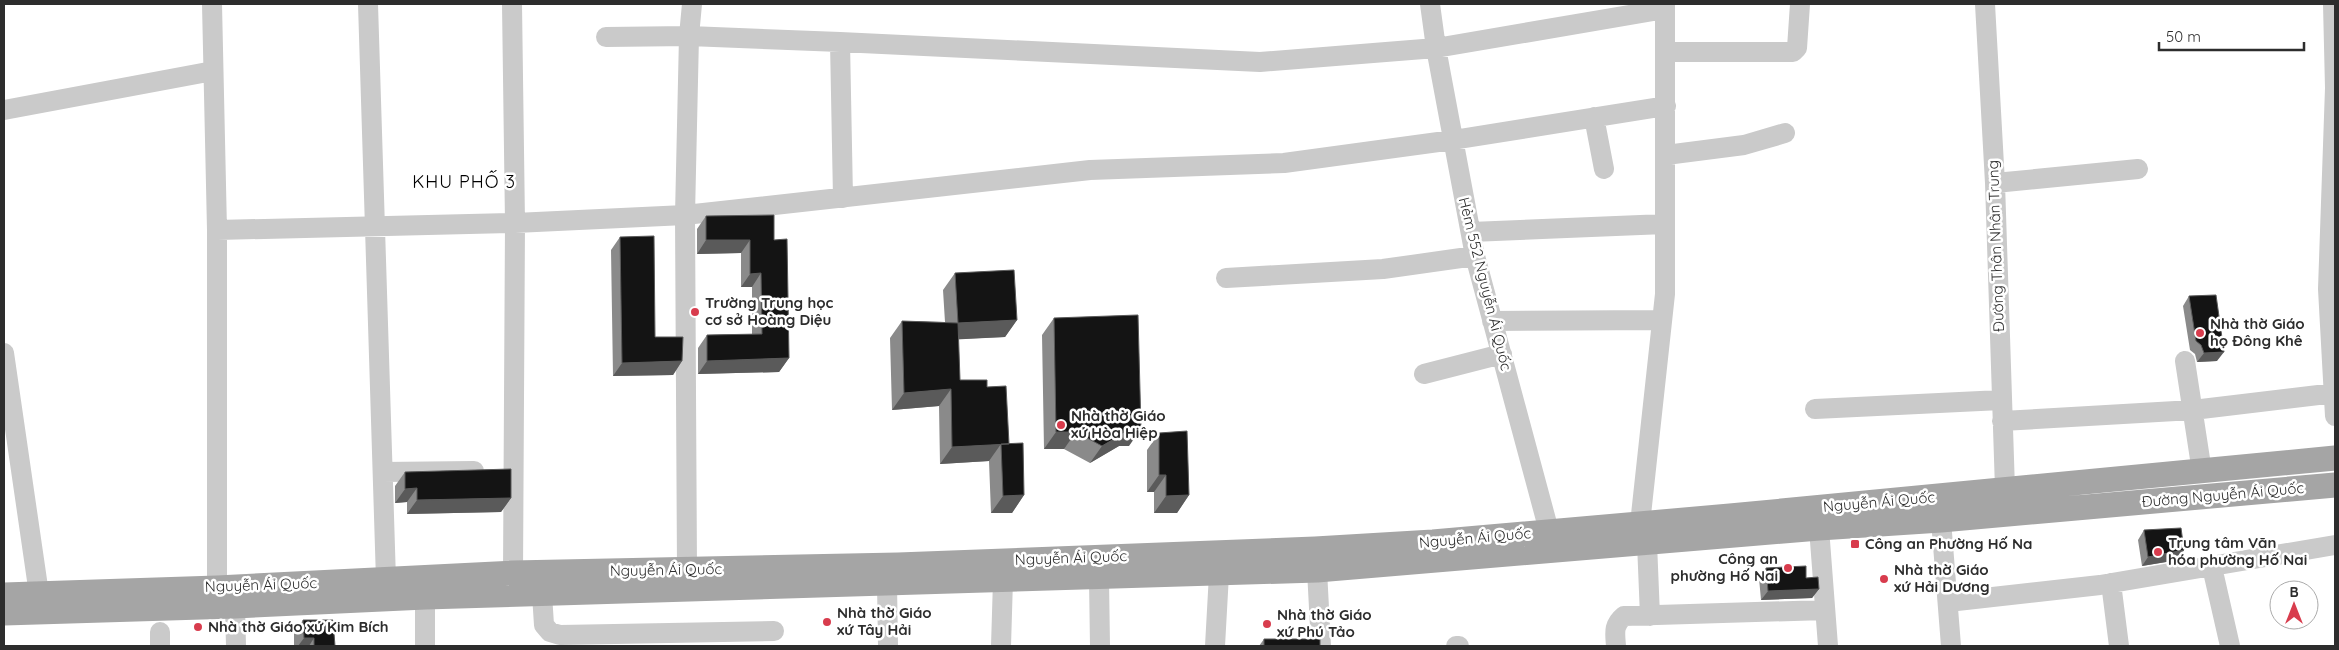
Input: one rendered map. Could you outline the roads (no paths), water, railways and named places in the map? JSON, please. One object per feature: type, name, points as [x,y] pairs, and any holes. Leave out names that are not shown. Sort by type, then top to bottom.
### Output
[{"type":"main road","name":"Đường Nguyễn Ái Quốc","points":[[2135,478],[2335,458]]},
{"type":"main road","name":"Nguyễn Ái Quốc","points":[[4,613],[234,606],[387,589],[425,587],[513,573],[898,565],[1316,560],[1644,533],[2004,489],[2135,478]]},
{"type":"main road","points":[[2135,478],[2139,503]]},
{"type":"main road","name":"Đường Nguyễn Ái Quốc","points":[[2111,506],[2335,485]]},
{"type":"main road","name":"Nguyễn Ái Quốc","points":[[425,587],[542,594],[1288,572],[1316,560],[1433,542],[1549,531],[1644,533],[1819,528],[2111,506]]},
{"type":"main road","name":"Nguyễn Ái Quốc","points":[[4,594],[217,588],[387,589]]},
{"type":"street","points":[[212,4],[217,230],[217,588]]},
{"type":"street","points":[[368,4],[387,589]]},
{"type":"street","points":[[512,4],[515,223],[513,573]]},
{"type":"street","points":[[687,570],[685,215],[689,36],[692,4]]},
{"type":"street","name":"Hẻm 552 Nguyễn Ái Quốc","points":[[1430,4],[1436,48],[1475,256],[1549,531]]},
{"type":"street","points":[[1665,52],[1793,52],[1797,48],[1800,4]]},
{"type":"street","name":"Đường Thân Nhân Trung","points":[[1985,4],[1995,183],[2004,489]]},
{"type":"street","points":[[2333,4],[2335,88],[2328,288],[2335,416]]},
{"type":"street","points":[[606,37],[689,36],[1010,48],[1260,62],[1436,48],[1665,6],[1665,294],[1644,533],[1650,616]]},
{"type":"street","points":[[840,42],[843,198]]},
{"type":"street","points":[[4,110],[213,71]]},
{"type":"street","points":[[217,230],[515,223],[685,215],[1090,170],[1284,162],[1453,140],[1666,106]]},
{"type":"street","points":[[1594,118],[1604,169]]},
{"type":"street","points":[[1666,155],[1744,146],[1785,133]]},
{"type":"street","points":[[1995,183],[2138,169]]},
{"type":"street","points":[[1470,232],[1665,224]]},
{"type":"street","points":[[1226,278],[1383,269],[1475,256]]},
{"type":"street","points":[[1492,321],[1662,320]]},
{"type":"street","points":[[4,353],[39,594]]},
{"type":"street","points":[[1424,374],[1502,354]]},
{"type":"street","points":[[2185,360],[2202,472]]},
{"type":"street","points":[[2002,421],[2193,410],[2334,393]]},
{"type":"street","points":[[1815,409],[2001,400]]},
{"type":"street","points":[[382,472],[513,470]]},
{"type":"street","points":[[1941,520],[1951,646]]},
{"type":"street","points":[[1819,528],[1828,646]]},
{"type":"street","points":[[1948,602],[2111,583],[2335,545]]},
{"type":"street","points":[[1316,560],[1321,646]]},
{"type":"street","points":[[2212,567],[2230,646]]},
{"type":"street","points":[[1215,646],[1219,574]]},
{"type":"street","points":[[1099,578],[1100,646]]},
{"type":"street","points":[[1001,646],[1003,580]]},
{"type":"street","points":[[2111,583],[2119,646]]},
{"type":"street","points":[[887,584],[888,646]]},
{"type":"street","points":[[425,587],[426,646]]},
{"type":"street","points":[[542,594],[544,626],[550,632],[560,635],[774,631]]},
{"type":"street","points":[[234,606],[236,646]]},
{"type":"street","points":[[1616,646],[1614,629],[1618,621],[1624,616],[1825,610]]},
{"type":"place","name":"Trường Trung học cơ sở Hoàng Diệu","points":[[695,312]]},
{"type":"place","name":"Nhà thờ Giáo họ Đông Khê","points":[[2200,333]]},
{"type":"place","name":"Nhà thờ Giáo xứ Hòa Hiệp","points":[[1061,425]]},
{"type":"place","name":"Công an Phường Hố Na","points":[[1855,544]]},
{"type":"place","name":"Trung tâm Văn hóa phường Hố Nai","points":[[2158,552]]},
{"type":"place","name":"Công an phường Hố Nai","points":[[1788,568]]},
{"type":"place","name":"Nhà thờ Giáo xứ Hải Dương","points":[[1884,579]]},
{"type":"place","name":"Nhà thờ Giáo xứ Tây Hải","points":[[827,622]]},
{"type":"place","name":"Nhà thờ Giáo xứ Phú Tảo","points":[[1267,624]]},
{"type":"place","name":"Nhà thờ Giáo xứ Kim Bích","points":[[198,627]]},
{"type":"district","name":"KHU PHỐ 3","points":[[464,182]]}]
